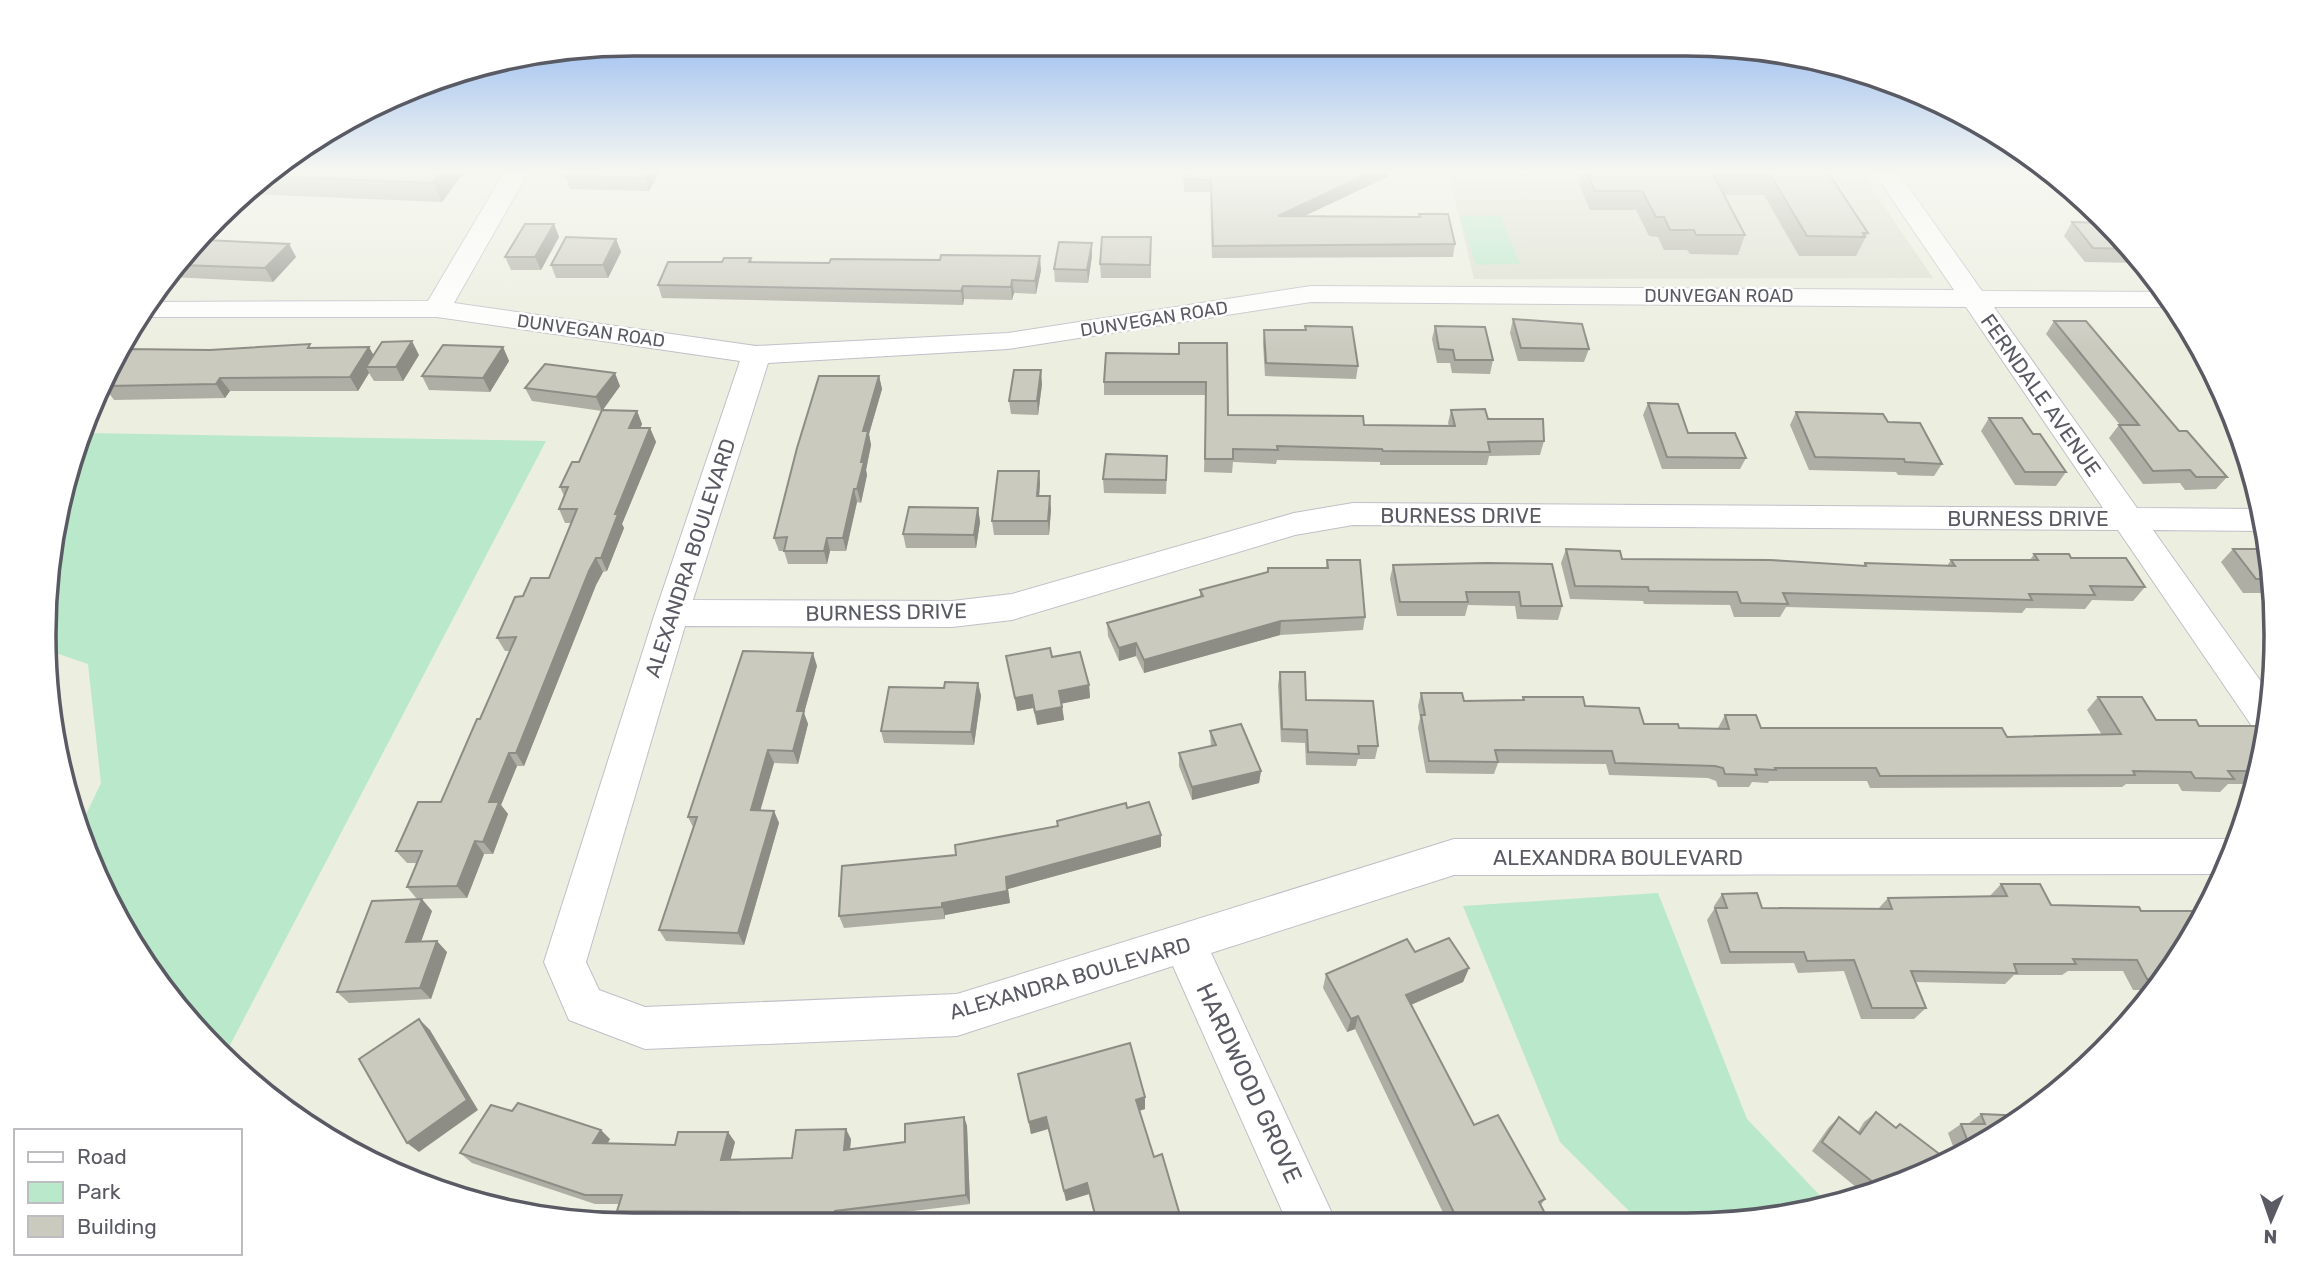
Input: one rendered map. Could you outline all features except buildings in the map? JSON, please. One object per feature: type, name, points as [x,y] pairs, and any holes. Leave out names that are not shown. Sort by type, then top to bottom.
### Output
[{"type":"street","points":[[437,309],[483,230]]},
{"type":"street","name":"FERNDALE AVENUE","points":[[1926,230],[2259,708]]},
{"type":"street","name":"DUNVEGAN ROAD","points":[[155,310],[437,309],[756,355],[1008,341],[1311,294],[2157,300]]},
{"type":"street","name":"ALEXANDRA BOULEVARD","points":[[756,355],[672,613],[565,962],[584,1005],[645,1028],[957,1015],[1454,857],[2220,856]]},
{"type":"street","name":"BURNESS DRIVE","points":[[672,613],[952,614],[1012,607],[1294,524],[1353,514],[2252,520]]},
{"type":"street","name":"HARDWOOD GROVE","points":[[1185,944],[1308,1213]]},
{"type":"shaded area","points":[[1462,230],[1900,230],[1933,278],[1474,279]]},
{"type":"green space","points":[[1464,230],[1507,230],[1520,264],[1476,265]]},
{"type":"green space","points":[[93,433],[546,441],[229,1047],[200,1016],[153,956],[100,856],[86,815],[101,783],[88,664],[57,653],[56,634],[57,597],[67,522]]},
{"type":"green space","points":[[1658,893],[1747,1119],[1821,1196],[1723,1212],[1631,1213],[1560,1142],[1463,906]]}]
